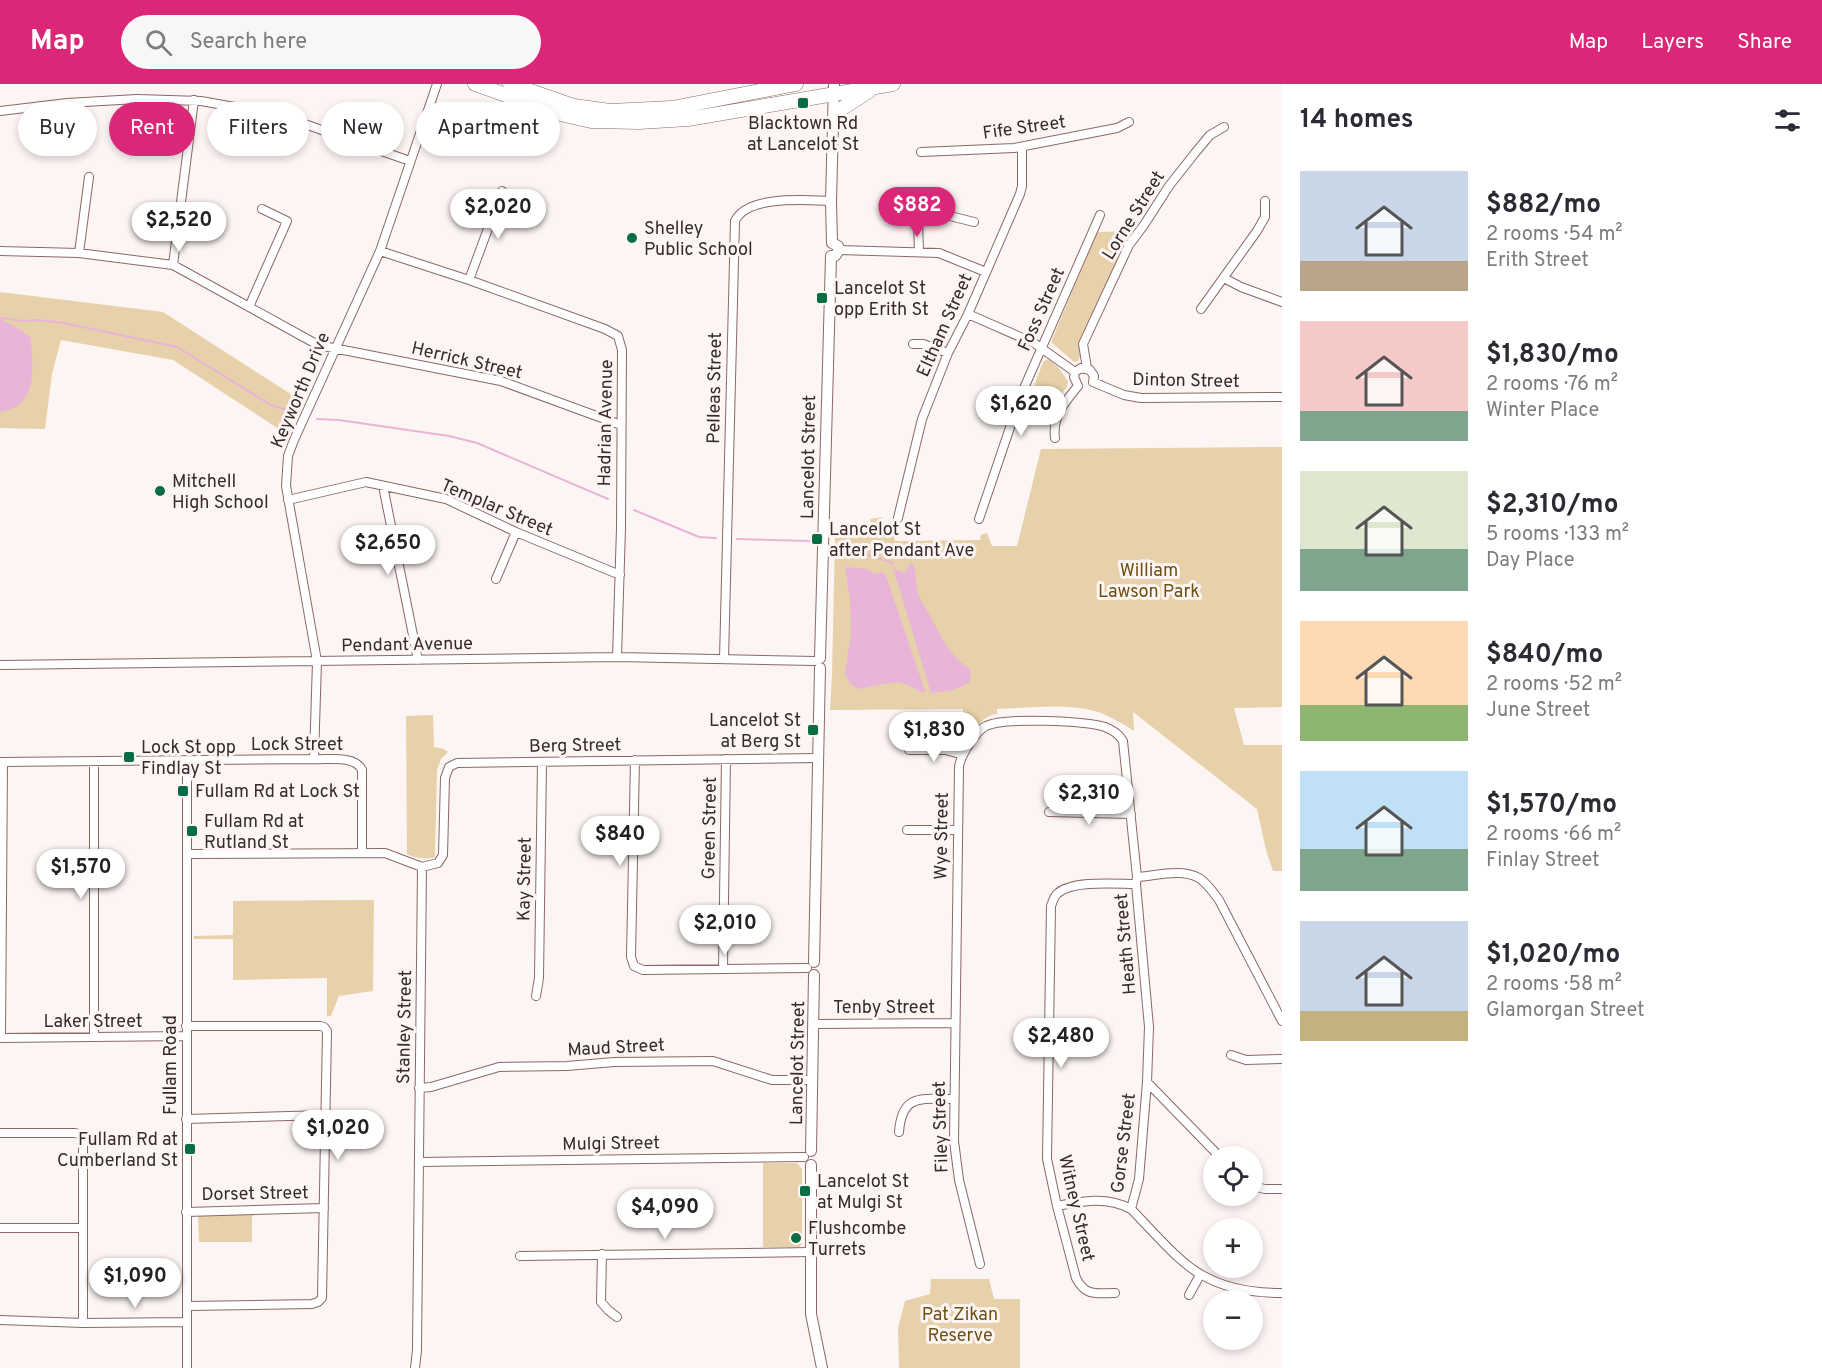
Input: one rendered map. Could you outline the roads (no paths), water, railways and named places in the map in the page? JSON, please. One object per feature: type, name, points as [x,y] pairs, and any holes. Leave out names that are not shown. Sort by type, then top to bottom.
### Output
[{"type":"main road","points":[[475,84],[556,113],[591,121],[627,122],[688,119],[834,89],[893,84]]},
{"type":"main road","points":[[510,84],[574,106],[610,111],[672,108],[796,84]]},
{"type":"main road","points":[[834,120],[838,111],[844,106],[876,87]]},
{"type":"street","name":"Keyworth Drive","points":[[314,759],[317,661],[288,500],[286,479],[288,456],[380,251],[437,84]]},
{"type":"street","name":"Lancelot Street","points":[[822,1368],[811,1314],[809,1158],[813,1080],[812,969],[818,758],[818,662],[834,250],[831,201],[834,89]]},
{"type":"street","points":[[0,111],[126,99],[195,100],[279,115],[410,161]]},
{"type":"street","points":[[0,252],[79,253],[173,265],[195,100]]},
{"type":"street","name":"Fife Street","points":[[921,152],[1022,147],[1117,128],[1129,122]]},
{"type":"street","name":"Lorne Street","points":[[1087,368],[1083,344],[1129,245],[1169,186],[1195,153],[1210,135],[1224,127]]},
{"type":"street","name":"Eltham Street","points":[[898,518],[921,418],[1022,190],[1022,147]]},
{"type":"street","points":[[79,253],[89,177]]},
{"type":"street","points":[[469,280],[502,191]]},
{"type":"street","name":"Pelleas Street","points":[[724,659],[735,222],[746,208],[756,205],[784,200],[831,201]]},
{"type":"street","points":[[1201,309],[1257,231],[1265,217],[1264,201]]},
{"type":"street","points":[[249,307],[287,221],[262,209]]},
{"type":"street","points":[[919,252],[918,220],[922,214],[950,216],[974,222]]},
{"type":"street","name":"Foss Street","points":[[979,519],[1021,395],[1100,214]]},
{"type":"street","points":[[834,250],[946,254],[986,272]]},
{"type":"street","name":"Hadrian Avenue","points":[[380,251],[605,328],[618,336],[622,350],[617,657]]},
{"type":"street","name":"Herrick Street","points":[[173,265],[318,345],[501,381],[621,425]]},
{"type":"street","points":[[1224,278],[1250,291],[1282,302]]},
{"type":"street","points":[[968,314],[1042,348],[1076,372]]},
{"type":"street","points":[[913,344],[923,344],[948,353]]},
{"type":"street","points":[[1081,368],[1087,368],[1092,372],[1093,382],[1086,387],[1078,386],[1074,378],[1076,372],[1081,368]]},
{"type":"street","name":"Dinton Street","points":[[1093,382],[1124,395],[1140,398],[1282,397]]},
{"type":"street","points":[[1055,438],[1053,427],[1060,409],[1078,386]]},
{"type":"street","name":"Templar Street","points":[[288,500],[366,482],[446,499],[516,532],[620,575]]},
{"type":"street","points":[[383,486],[418,660]]},
{"type":"street","points":[[496,579],[516,532]]},
{"type":"street","name":"Pendant Avenue","points":[[0,665],[617,657],[818,662]]},
{"type":"street","name":"Wye Street","points":[[955,1023],[959,767],[963,755],[981,729],[992,723],[1089,723],[1106,728],[1120,736]]},
{"type":"street","name":"Heath Street","points":[[1120,736],[1124,746],[1131,814],[1149,1027],[1148,1082]]},
{"type":"street","points":[[909,750],[946,750],[963,755]]},
{"type":"street","name":"Berg Street","points":[[422,867],[438,863],[443,855],[446,771],[450,766],[460,763],[818,758]]},
{"type":"street","name":"Lock Street","points":[[1,762],[314,759],[356,762],[361,768],[362,853]]},
{"type":"street","name":"Green Street","points":[[723,969],[726,759]]},
{"type":"street","points":[[635,760],[631,957],[634,966],[643,970],[812,969]]},
{"type":"street","name":"Fullam Road","points":[[187,761],[187,1368]]},
{"type":"street","points":[[0,1038],[1,762]]},
{"type":"street","points":[[94,762],[94,1037]]},
{"type":"street","name":"Kay Street","points":[[536,996],[539,978],[542,762]]},
{"type":"street","points":[[1049,812],[1131,814]]},
{"type":"street","points":[[907,830],[958,830]]},
{"type":"street","points":[[187,854],[385,853],[422,867]]},
{"type":"street","name":"Stanley Street","points":[[415,1368],[422,867]]},
{"type":"street","name":"Witney Street","points":[[1115,1293],[1086,1292],[1080,1286],[1057,1206],[1047,1159],[1051,906],[1056,894],[1066,888],[1136,881],[1182,873],[1198,878],[1219,900],[1282,1021]]},
{"type":"street","name":"Tenby Street","points":[[814,1024],[955,1023]]},
{"type":"street","name":"Filey Street","points":[[955,1023],[954,1141],[959,1180],[980,1264]]},
{"type":"street","points":[[186,1026],[320,1026],[327,1031],[323,1294],[318,1302],[187,1306]]},
{"type":"street","name":"Laker Street","points":[[0,1038],[186,1036]]},
{"type":"street","points":[[1231,1055],[1246,1060],[1282,1059]]},
{"type":"street","name":"Maud Street","points":[[419,1088],[431,1087],[499,1067],[713,1060],[772,1080],[813,1080]]},
{"type":"street","points":[[1148,1082],[1209,1146]]},
{"type":"street","name":"Gorse Street","points":[[1131,1209],[1139,1179],[1148,1082]]},
{"type":"street","points":[[899,1132],[902,1112],[911,1103],[924,1099],[954,1099]]},
{"type":"street","points":[[186,1119],[325,1115]]},
{"type":"street","points":[[0,1133],[75,1133],[81,1136],[85,1144],[83,1323]]},
{"type":"street","name":"Mulgi Street","points":[[419,1162],[809,1158]]},
{"type":"street","points":[[1263,1189],[1282,1189]]},
{"type":"street","points":[[1057,1206],[1084,1200],[1108,1201],[1124,1205],[1131,1209],[1200,1275],[1258,1293],[1282,1293]]},
{"type":"street","name":"Dorset Street","points":[[186,1212],[324,1208]]},
{"type":"street","points":[[0,1228],[84,1228]]},
{"type":"street","points":[[520,1256],[811,1252]]},
{"type":"street","points":[[602,1254],[602,1302],[618,1317]]},
{"type":"street","points":[[1189,1294],[1200,1275]]},
{"type":"street","points":[[0,1320],[83,1323],[187,1322]]},
{"type":"street","name":"Lancelot Street","points":[[817,1368],[818,1353]]},
{"type":"waterway","points":[[0,318],[64,323],[177,347],[271,405],[292,411]]},
{"type":"waterway","points":[[317,419],[339,420],[449,436],[477,443],[608,499]]},
{"type":"waterway","points":[[634,510],[699,537],[716,538]]},
{"type":"waterway","points":[[737,539],[810,541]]},
{"type":"waterway","points":[[837,545],[893,563]]},
{"type":"place","name":"Blacktown Rd at Lancelot St","points":[[803,103]]},
{"type":"place","name":"Shelley Public School","points":[[632,238]]},
{"type":"place","name":"Lancelot St opp Erith St","points":[[822,298]]},
{"type":"place","name":"Mitchell High School","points":[[160,491]]},
{"type":"place","name":"Lancelot St after Pendant Ave","points":[[817,539]]},
{"type":"place","name":"Lancelot St at Berg St","points":[[813,730]]},
{"type":"place","name":"Lock St opp Findlay St","points":[[129,757]]},
{"type":"place","name":"Fullam Rd at Lock St","points":[[183,791]]},
{"type":"place","name":"Fullam Rd at Rutland St","points":[[192,831]]},
{"type":"place","name":"Fullam Rd at Cumberland St","points":[[190,1149]]},
{"type":"place","name":"Lancelot St at Mulgi St","points":[[805,1191]]},
{"type":"place","name":"Flushcombe Turrets","points":[[796,1238]]},
{"type":"park label","name":"William Lawson Park","points":[[1149,580]]},
{"type":"park label","name":"Pat Zikan Reserve","points":[[960,1324]]}]
